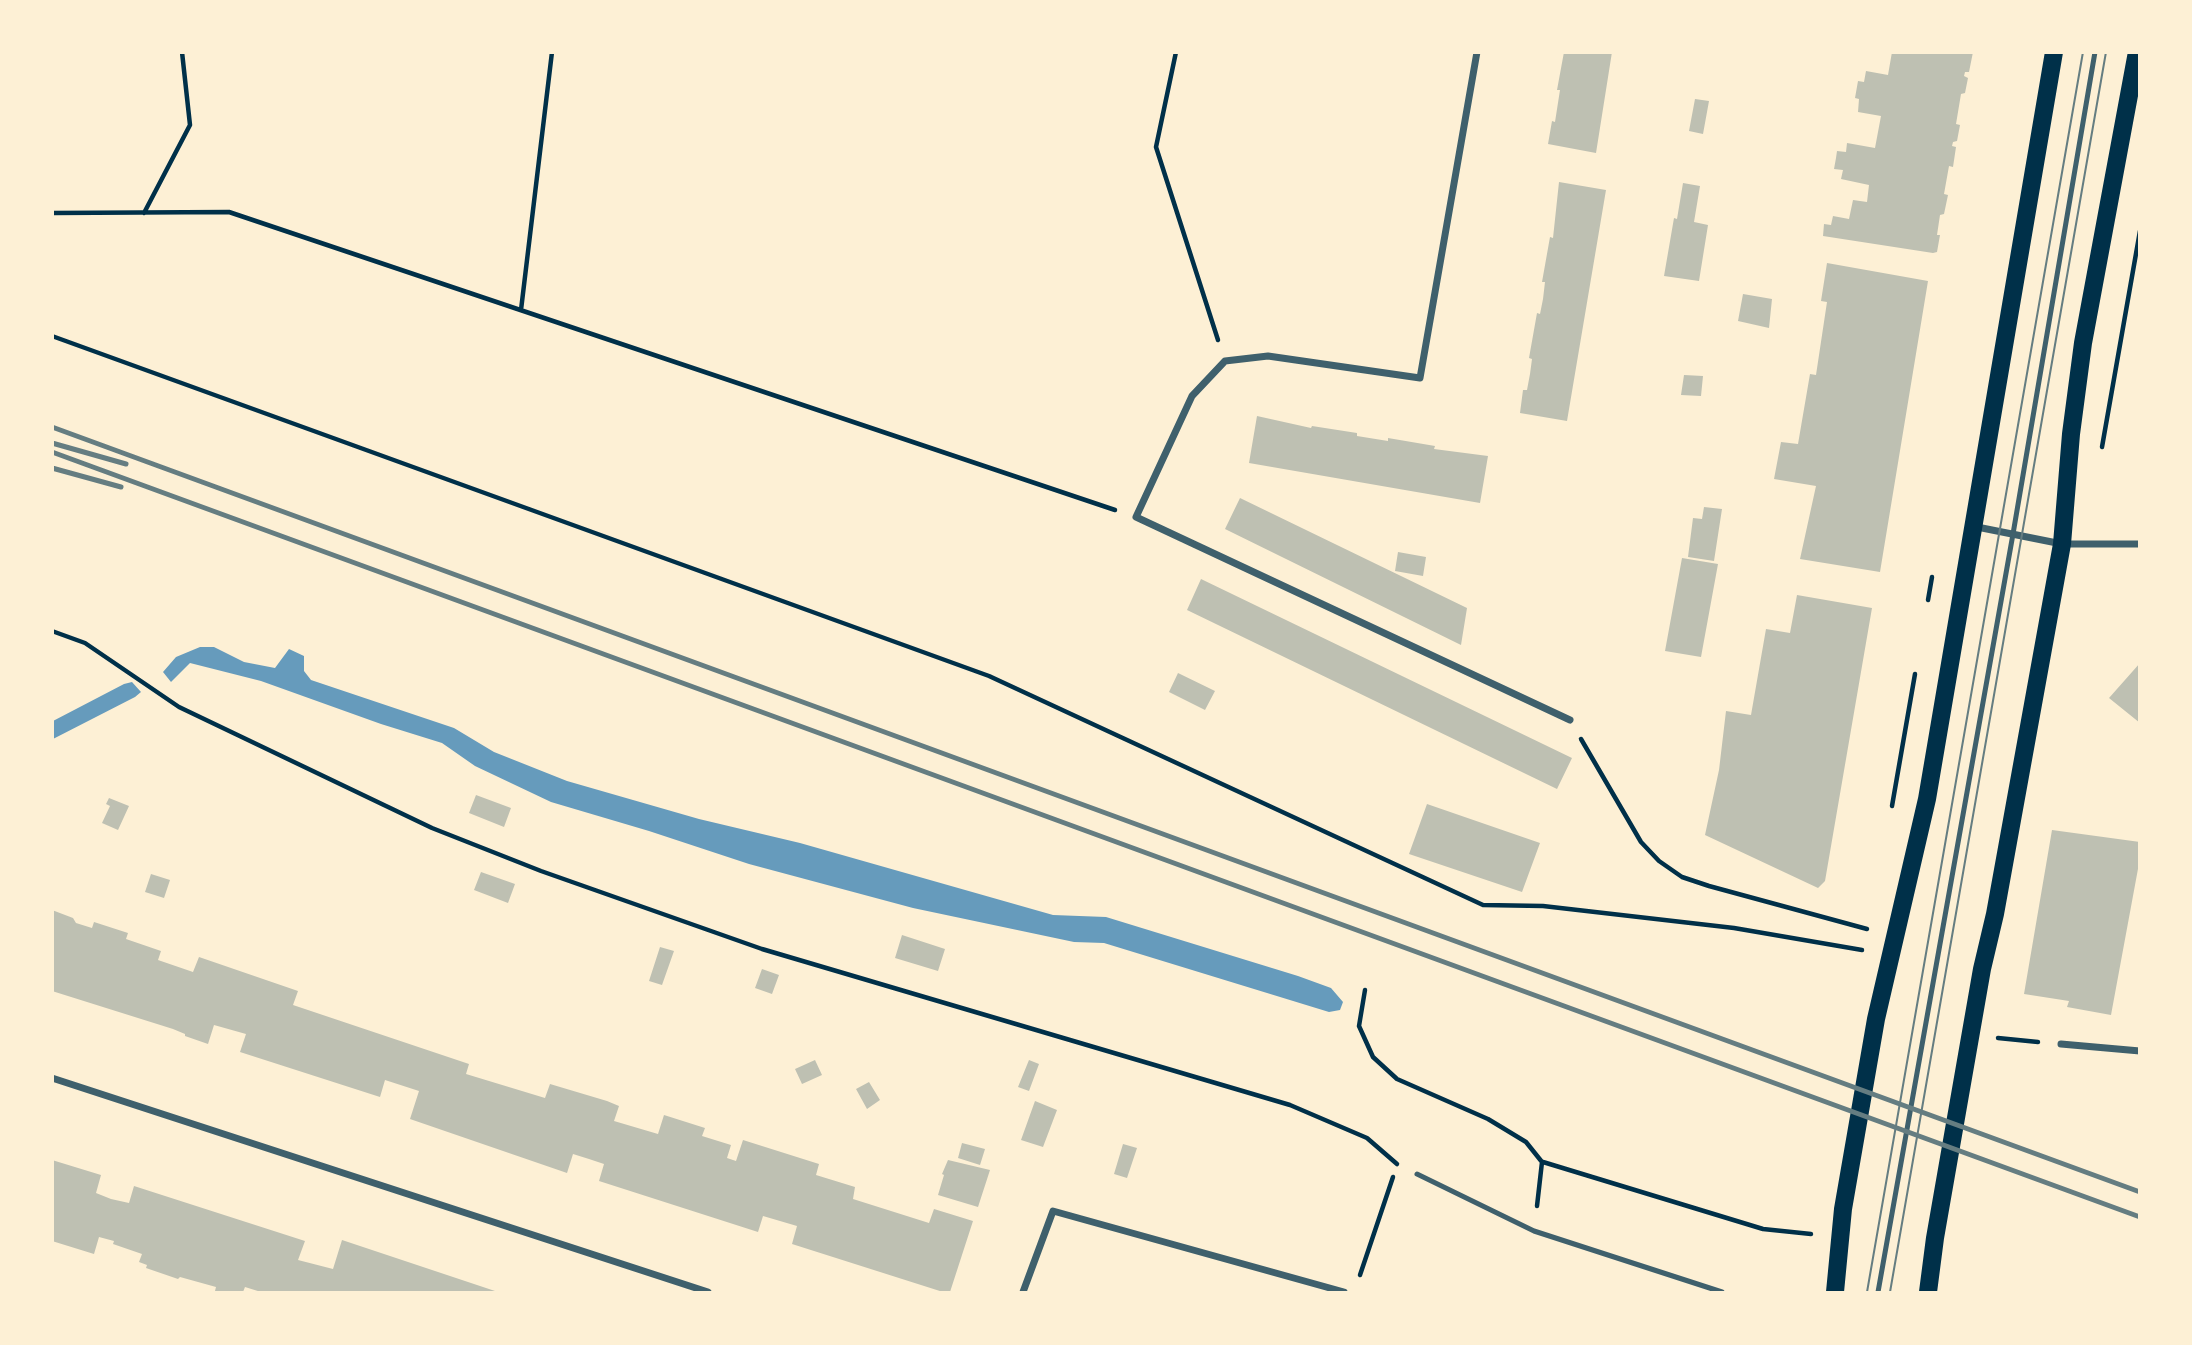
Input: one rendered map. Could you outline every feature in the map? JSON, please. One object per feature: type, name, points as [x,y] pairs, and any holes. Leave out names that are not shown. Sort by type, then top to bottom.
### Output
[{"type":"main road","points":[[1835,1293],[1843,1209],[1876,1019],[1927,799],[2054,52]]},
{"type":"main road","points":[[1928,1293],[1968,1051],[2062,544],[2071,434],[2083,342],[2137,52]]},
{"type":"street","points":[[1477,52],[1420,378],[1268,356],[1225,361],[1192,396],[1136,517],[1570,720]]},
{"type":"street","points":[[1972,526],[2062,544],[2140,544]]},
{"type":"street","points":[[2061,1044],[2140,1051]]},
{"type":"street","points":[[52,1078],[708,1293]]},
{"type":"street","points":[[1023,1293],[1053,1211],[1344,1293]]},
{"type":"lane","points":[[1878,1293],[2095,52]]},
{"type":"lane","points":[[1417,1174],[1534,1231],[1722,1293]]},
{"type":"path","points":[[144,213],[190,125],[182,52]]},
{"type":"path","points":[[521,310],[552,52]]},
{"type":"path","points":[[1176,52],[1156,147],[1225,361]]},
{"type":"path","points":[[52,214],[229,212],[1136,517]]},
{"type":"path","points":[[2102,450],[2140,231]]},
{"type":"path","points":[[52,336],[989,676],[1483,905],[1544,906],[1734,928],[1866,951]]},
{"type":"path","points":[[1928,601],[1930,590]]},
{"type":"path","points":[[52,631],[85,643],[179,707],[432,828],[541,871],[762,948],[1290,1105],[1367,1139],[1397,1164],[1417,1174]]},
{"type":"path","points":[[1890,820],[1916,668]]},
{"type":"path","points":[[1570,720],[1627,821],[1659,862],[1682,877],[1709,887],[1871,930]]},
{"type":"path","points":[[1365,990],[1360,1006],[1359,1026],[1373,1057],[1397,1080],[1488,1119],[1526,1142],[1542,1162],[1763,1229],[1815,1234]]},
{"type":"path","points":[[1997,1038],[2061,1044]]},
{"type":"path","points":[[1534,1231],[1542,1162]]},
{"type":"path","points":[[1359,1280],[1397,1164]]},
{"type":"water","points":[[200,647],[214,647],[244,662],[275,668],[289,649],[304,656],[304,671],[311,680],[454,728],[494,752],[567,781],[699,819],[800,843],[1053,915],[1106,917],[1298,976],[1331,988],[1343,1002],[1340,1010],[1329,1012],[1104,943],[1074,942],[913,908],[749,864],[551,802],[475,766],[442,743],[261,681],[190,663],[171,682],[163,672],[176,657]]},
{"type":"water","points":[[132,682],[141,692],[135,697],[53,739],[53,721]]},
{"type":"building","points":[[1564,52],[1612,52],[1596,153],[1548,144],[1552,121],[1555,122]]},
{"type":"building","points":[[1892,52],[1973,52],[1969,72],[1965,72],[1964,76],[1968,78],[1965,93],[1961,94],[1956,124],[1960,125],[1957,141],[1953,142],[1952,146],[1956,147],[1953,167],[1949,166],[1944,194],[1948,195],[1944,214],[1940,215],[1937,252],[1933,253],[1823,236],[1824,224],[1831,225],[1833,216],[1849,219],[1853,200],[1867,202],[1869,185],[1841,179],[1843,170],[1834,169],[1837,151],[1846,152],[1847,143],[1875,148],[1881,116],[1858,112],[1859,99],[1855,98],[1858,81],[1864,82],[1866,71],[1888,75]]},
{"type":"building","points":[[1695,99],[1709,101],[1703,134],[1689,131]]},
{"type":"building","points":[[1559,182],[1606,190],[1567,421],[1520,413],[1523,390],[1527,390],[1530,374],[1532,359],[1529,358],[1537,313],[1540,314],[1543,299],[1545,282],[1542,282],[1550,237],[1553,238]]},
{"type":"building","points":[[1683,183],[1700,186],[1694,222],[1708,225],[1699,281],[1664,276]]},
{"type":"building","points":[[1827,263],[1928,281],[1880,572],[1800,559],[1816,486],[1774,479],[1781,442],[1798,444],[1810,374],[1816,375],[1827,302],[1821,301]]},
{"type":"building","points":[[1743,294],[1772,299],[1769,328],[1738,321]]},
{"type":"building","points":[[1684,375],[1703,376],[1701,396],[1681,395]]},
{"type":"building","points":[[1257,416],[1311,428],[1357,433],[1357,436],[1388,441],[1388,438],[1435,446],[1434,449],[1488,456],[1480,503],[1249,463]]},
{"type":"building","points":[[1240,498],[1467,608],[1461,645],[1225,529]]},
{"type":"building","points":[[1704,507],[1722,509],[1714,561],[1688,557],[1693,518],[1702,519]]},
{"type":"building","points":[[1398,552],[1426,557],[1423,576],[1395,571]]},
{"type":"building","points":[[1682,558],[1718,564],[1701,657],[1665,651]]},
{"type":"building","points":[[1201,579],[1572,758],[1557,789],[1187,610]]},
{"type":"building","points":[[1797,595],[1872,608],[1825,881],[1818,888],[1705,835],[1719,770],[1726,711],[1751,715],[1766,629],[1790,633]]},
{"type":"building","points":[[2140,663],[2140,723],[2109,698]]},
{"type":"building","points":[[1178,673],[1215,691],[1205,710],[1169,692]]},
{"type":"building","points":[[476,795],[511,808],[504,827],[469,813]]},
{"type":"building","points":[[109,798],[129,806],[118,830],[102,823],[110,806],[106,804]]},
{"type":"building","points":[[1427,804],[1540,843],[1522,892],[1409,854]]},
{"type":"building","points":[[2052,830],[2140,842],[2140,858],[2111,1015],[2067,1007],[2069,1001],[2024,994]]},
{"type":"building","points":[[481,872],[515,884],[508,903],[474,890]]},
{"type":"building","points":[[151,874],[170,880],[164,898],[145,892]]},
{"type":"building","points":[[52,910],[92,928],[94,922],[128,933],[126,939],[161,951],[158,960],[193,972],[199,957],[298,991],[293,1005],[469,1064],[466,1074],[545,1098],[550,1084],[607,1101],[619,1106],[614,1121],[658,1134],[664,1115],[705,1128],[702,1136],[731,1145],[727,1158],[736,1161],[743,1140],[819,1164],[816,1175],[855,1187],[853,1199],[929,1223],[934,1209],[973,1221],[950,1292],[792,1244],[797,1226],[763,1216],[758,1232],[599,1181],[604,1164],[589,1159],[573,1154],[567,1173],[410,1119],[419,1091],[385,1080],[380,1097],[240,1052],[246,1034],[214,1025],[208,1044],[173,1029],[52,991]]},
{"type":"building","points":[[902,935],[945,949],[938,971],[895,958]]},
{"type":"building","points":[[660,947],[674,951],[662,985],[649,981]]},
{"type":"building","points":[[762,969],[779,975],[772,994],[755,988]]},
{"type":"building","points":[[815,1060],[822,1075],[802,1084],[795,1069]]},
{"type":"building","points":[[1029,1060],[1039,1064],[1029,1091],[1018,1087]]},
{"type":"building","points":[[869,1082],[880,1100],[867,1109],[856,1089]]},
{"type":"building","points":[[1035,1101],[1057,1110],[1043,1147],[1021,1140]]},
{"type":"building","points":[[962,1143],[985,1149],[980,1165],[958,1158]]},
{"type":"building","points":[[1123,1144],[1137,1148],[1127,1178],[1114,1174]]},
{"type":"building","points":[[52,1160],[101,1175],[96,1193],[111,1199],[129,1203],[134,1186],[305,1241],[298,1260],[333,1269],[342,1240],[498,1292],[261,1292],[245,1287],[243,1292],[215,1291],[216,1287],[180,1277],[178,1279],[146,1268],[147,1265],[139,1262],[142,1254],[113,1244],[114,1241],[99,1237],[94,1254],[52,1241]]},
{"type":"building","points":[[948,1160],[990,1170],[978,1207],[938,1195]]},
{"type":"tram line","points":[[1867,1292],[2083,52]]},
{"type":"tram line","points":[[1890,1292],[2106,52]]},
{"type":"railway","points":[[52,427],[2140,1192]]},
{"type":"railway","points":[[52,443],[126,464]]},
{"type":"railway","points":[[52,452],[2140,1217]]},
{"type":"railway","points":[[52,468],[121,487]]}]
